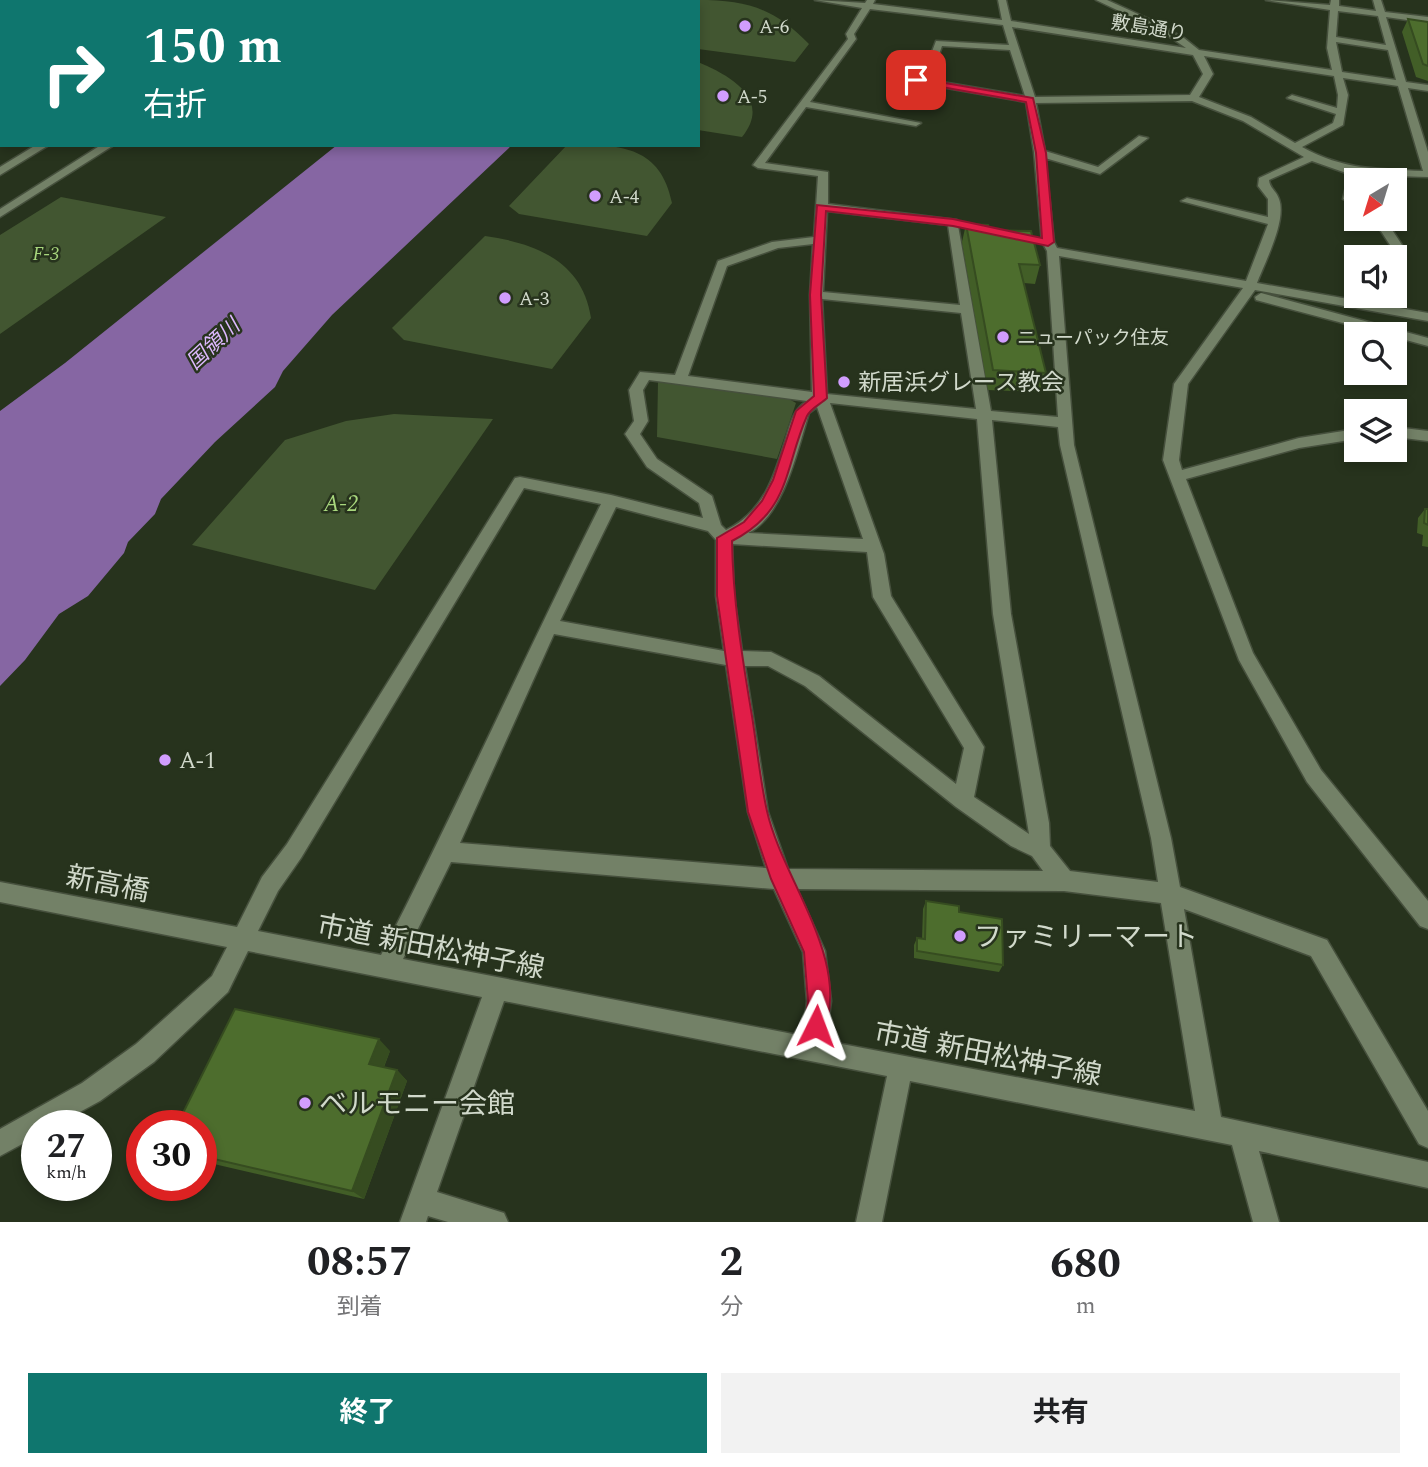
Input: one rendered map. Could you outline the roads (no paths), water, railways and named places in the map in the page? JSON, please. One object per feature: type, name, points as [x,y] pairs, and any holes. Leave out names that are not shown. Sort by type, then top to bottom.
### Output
[{"type":"street","name":"敷島通り","points":[[820,0],[1006,23],[1428,88]]},
{"type":"street","points":[[1002,0],[1006,23],[1030,100],[1041,153],[1045,244],[1076,487],[1161,838],[1210,1127]]},
{"type":"street","points":[[1100,0],[1182,38],[1205,60],[1208,74],[1193,98]]},
{"type":"street","points":[[1270,0],[1335,5],[1381,15],[1428,20]]},
{"type":"street","points":[[1377,0],[1428,172],[1407,172]]},
{"type":"street","points":[[1294,146],[1338,125],[1343,95],[1331,39],[1335,5]]},
{"type":"street","points":[[869,6],[850,34],[852,39],[758,165],[824,174],[816,295],[820,398],[873,546],[882,597],[974,747],[963,801]]},
{"type":"street","points":[[1331,39],[1391,48]]},
{"type":"street","points":[[925,82],[939,43],[1015,48]]},
{"type":"street","points":[[898,106],[916,80],[1030,100],[1193,98],[1247,118],[1312,157],[1344,168]]},
{"type":"street","points":[[1289,103],[1340,116]]},
{"type":"street","points":[[803,104],[916,123]]},
{"type":"street","points":[[1041,153],[1100,171],[1143,138]]},
{"type":"street","points":[[1,171],[41,147]]},
{"type":"street","points":[[0,214],[106,147]]},
{"type":"street","points":[[1312,157],[1264,178],[1264,186],[1274,199],[1274,222],[1250,289],[1181,384],[1171,460],[1252,667],[1314,775],[1428,918]]},
{"type":"street","points":[[1187,201],[1274,222]]},
{"type":"street","points":[[821,207],[960,224],[967,310],[984,415],[1002,614],[1039,823],[1039,849]]},
{"type":"street","points":[[680,380],[722,264],[776,244],[818,240]]},
{"type":"street","points":[[1045,244],[1250,289],[1344,299]]},
{"type":"street","points":[[1250,289],[1309,312],[1428,342]]},
{"type":"street","points":[[816,295],[967,310]]},
{"type":"street","points":[[1401,308],[1428,317]]},
{"type":"street","points":[[813,1049],[819,1001],[814,951],[781,879],[758,812],[725,596],[719,532],[706,500],[652,463],[632,435],[641,421],[636,390],[645,375],[820,398],[1067,423]]},
{"type":"street","points":[[719,532],[749,526],[767,504],[780,480],[802,411],[820,398]]},
{"type":"street","points":[[1407,433],[1428,436]]},
{"type":"street","points":[[1178,476],[1299,443],[1344,436]]},
{"type":"street","points":[[0,1143],[91,1092],[145,1053],[220,984],[270,884],[294,851],[520,482],[611,500],[719,532],[873,546]]},
{"type":"street","points":[[387,968],[445,852],[549,626],[611,500]]},
{"type":"street","points":[[549,626],[720,658],[734,656],[771,659],[812,681],[963,801],[1018,839],[1039,849],[1064,881]]},
{"type":"street","points":[[445,852],[781,879],[1064,881],[1172,894],[1319,948],[1428,1135]]},
{"type":"street","name":"新高橋","points":[[0,892],[205,932]]},
{"type":"street","name":"市道 新田松神子線","points":[[205,932],[1210,1127],[1428,1175]]},
{"type":"street","points":[[495,1222],[417,1211],[496,990]]},
{"type":"street","points":[[869,1222],[901,1067]]},
{"type":"street","points":[[1242,1134],[1266,1222]]},
{"type":"water","name":"国領川","points":[[335,147],[510,147],[332,315],[283,371],[275,387],[215,442],[161,499],[155,514],[128,542],[124,553],[88,596],[59,614],[25,660],[0,686],[0,411],[65,363]]},
{"type":"place","name":"A-6","points":[[745,26]]},
{"type":"place","name":"A-5","points":[[723,96]]},
{"type":"place","name":"A-4","points":[[595,196]]},
{"type":"place","name":"A-3","points":[[505,298]]},
{"type":"place","name":"ニューパック住友","points":[[1003,337]]},
{"type":"place","name":"新居浜グレース教会","points":[[844,382]]},
{"type":"place","name":"A-1","points":[[165,760]]},
{"type":"place","name":"ファミリーマート","points":[[960,936]]},
{"type":"place","name":"ベルモニー会館","points":[[305,1103]]},
{"type":"park label","name":"F-3","points":[[46,253]]},
{"type":"park label","name":"A-2","points":[[341,503]]}]
